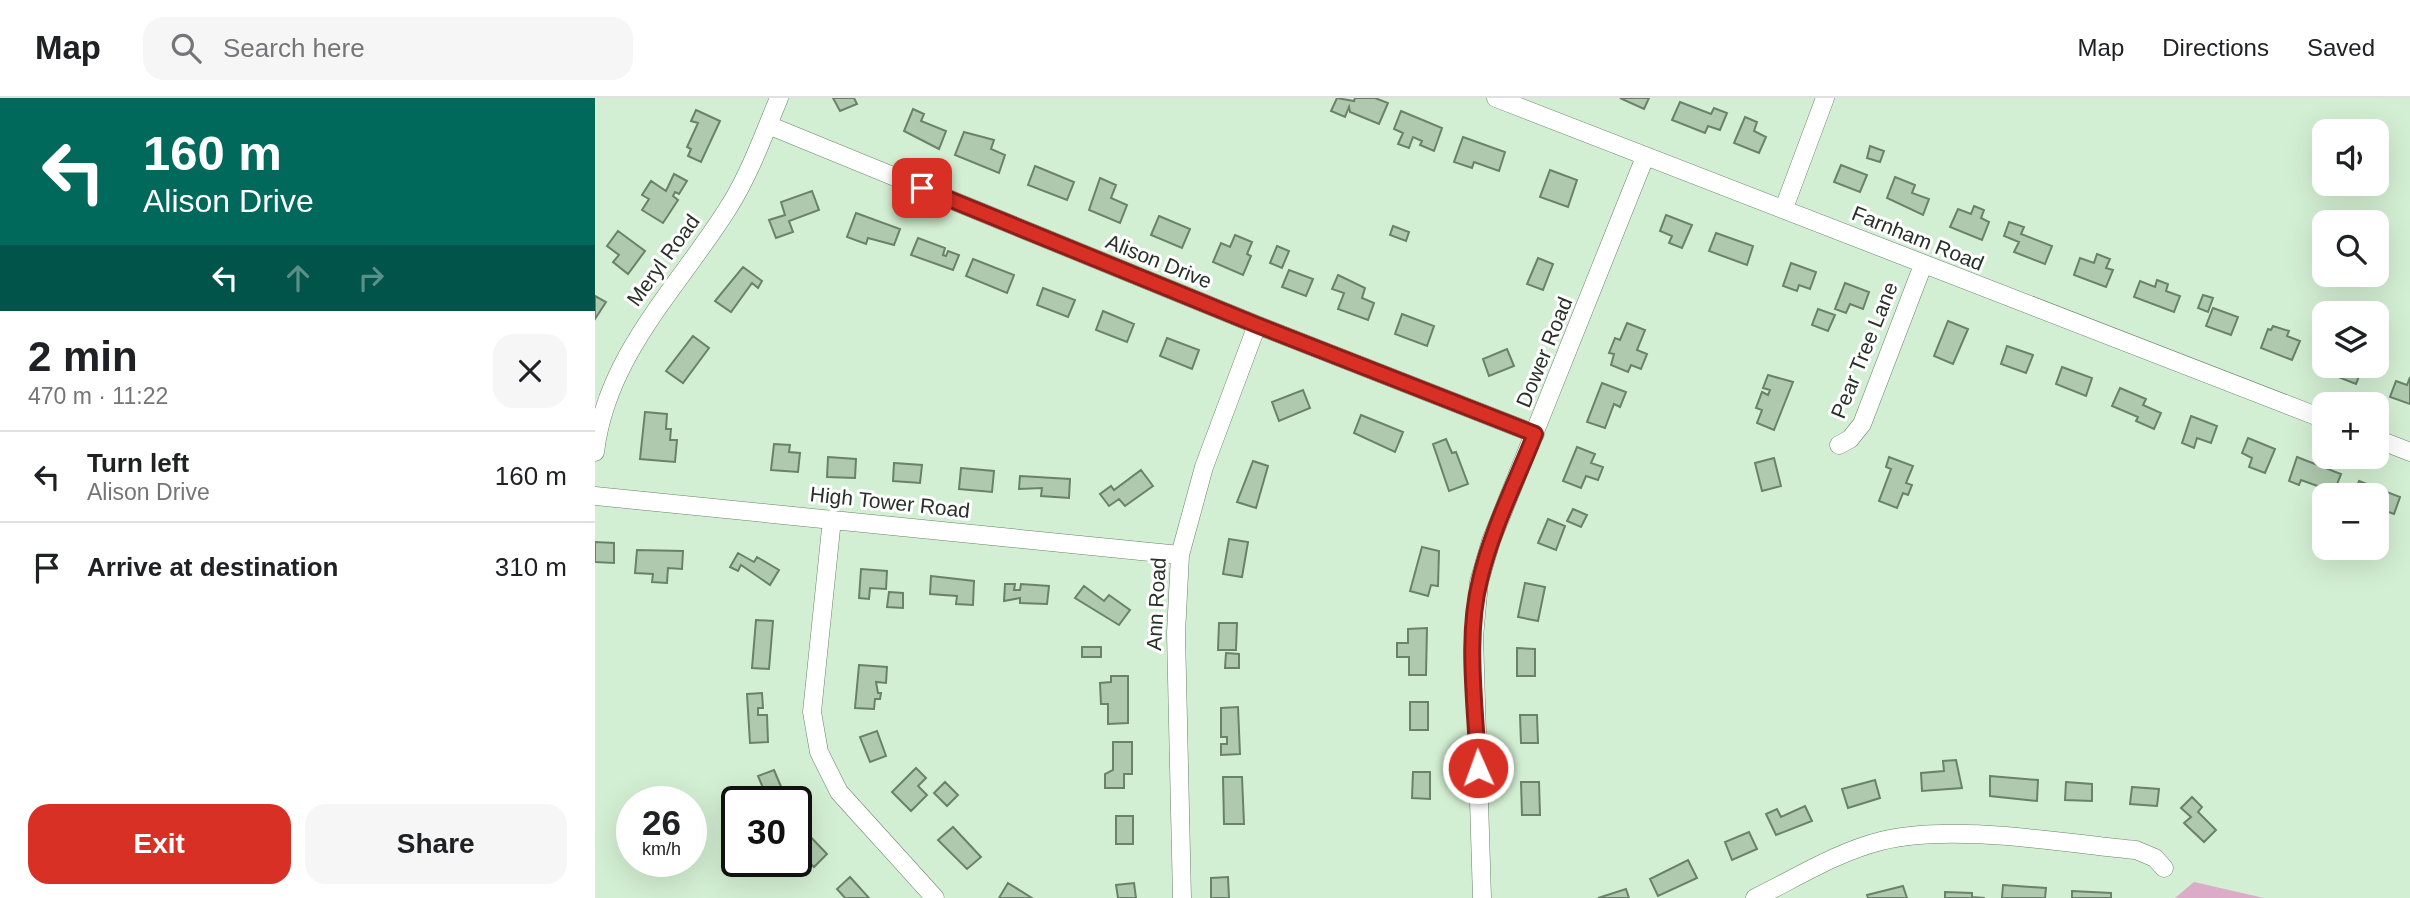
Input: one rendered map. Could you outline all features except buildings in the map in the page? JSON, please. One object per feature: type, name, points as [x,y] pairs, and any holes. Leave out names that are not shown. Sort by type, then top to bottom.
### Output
[{"type":"street","name":"Meryl Road","points":[[595,452],[614,377],[642,328],[731,204],[779,98]]},
{"type":"street","name":"Farnham Road","points":[[1496,98],[2312,414]]},
{"type":"street","points":[[1784,208],[1825,98]]},
{"type":"street","name":"Alison Drive","points":[[768,125],[1257,325],[1535,434]]},
{"type":"street","name":"Dower Road","points":[[1482,898],[1474,637],[1479,582],[1492,541],[1645,157]]},
{"type":"street","name":"Pear Tree Lane","points":[[1839,445],[1850,439],[1862,424],[1923,265]]},
{"type":"street","name":"Ann Road","points":[[1182,898],[1176,633],[1180,555],[1204,467],[1257,325]]},
{"type":"street","points":[[2389,444],[2410,452]]},
{"type":"street","name":"High Tower Road","points":[[595,496],[1180,555]]},
{"type":"street","points":[[832,519],[812,712],[819,751],[839,792],[935,898]]},
{"type":"street","points":[[1755,898],[1842,855],[1881,841],[1926,834],[2136,850],[2155,858],[2164,868]]},
{"type":"shaded area","points":[[2194,882],[2264,898],[2175,898]]},
{"type":"route","points":[[922,188],[1257,325],[1535,434],[1492,541],[1479,582],[1474,637],[1478,768]]}]
